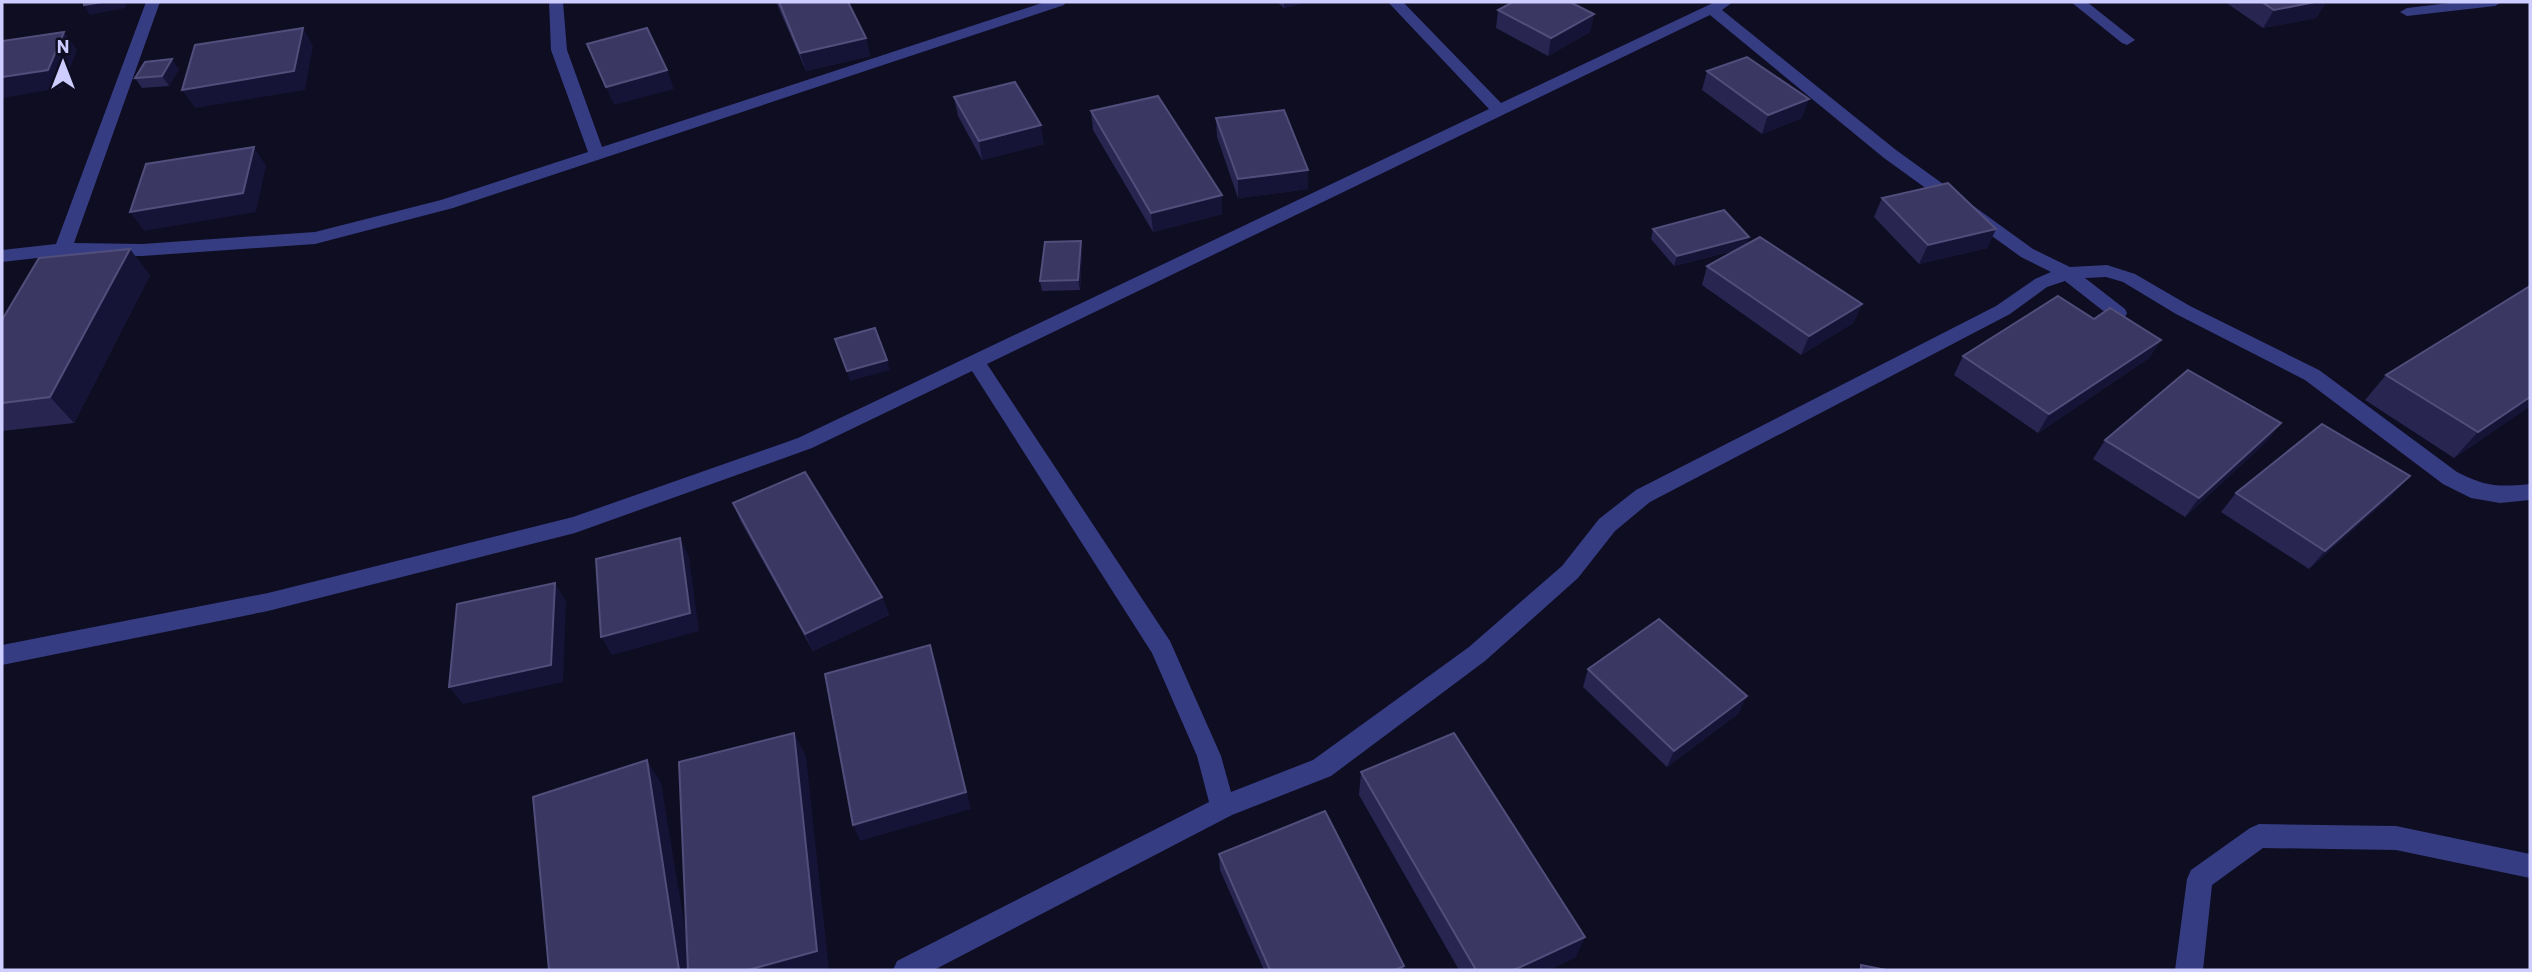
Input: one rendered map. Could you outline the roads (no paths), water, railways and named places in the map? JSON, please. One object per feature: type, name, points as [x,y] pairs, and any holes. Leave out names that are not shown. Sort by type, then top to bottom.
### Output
[{"type":"street","points":[[63,249],[153,2]]},
{"type":"street","points":[[556,2],[559,50],[597,155]]},
{"type":"street","points":[[998,2],[1006,20]]},
{"type":"street","points":[[2,256],[63,249],[142,250],[315,238],[447,204],[1059,2]]},
{"type":"street","points":[[1395,2],[1497,110]]},
{"type":"street","points":[[2078,2],[2127,40]]},
{"type":"street","points":[[2407,12],[2495,2]]},
{"type":"street","points":[[2,655],[268,602],[575,525],[805,443],[1719,5],[1890,154],[2027,253],[2067,273],[2118,313]]},
{"type":"street","points":[[907,970],[1223,807],[1322,768],[1455,670],[1570,572],[1607,525],[1643,496],[2003,310],[2041,283],[2067,273],[2107,271],[2129,278],[2183,310],[2312,375],[2450,478],[2477,492],[2500,495],[2530,492]]},
{"type":"street","points":[[975,360],[1162,648],[1209,756],[1223,807]]},
{"type":"street","points":[[2189,970],[2200,879],[2259,836],[2396,838],[2530,866]]}]
